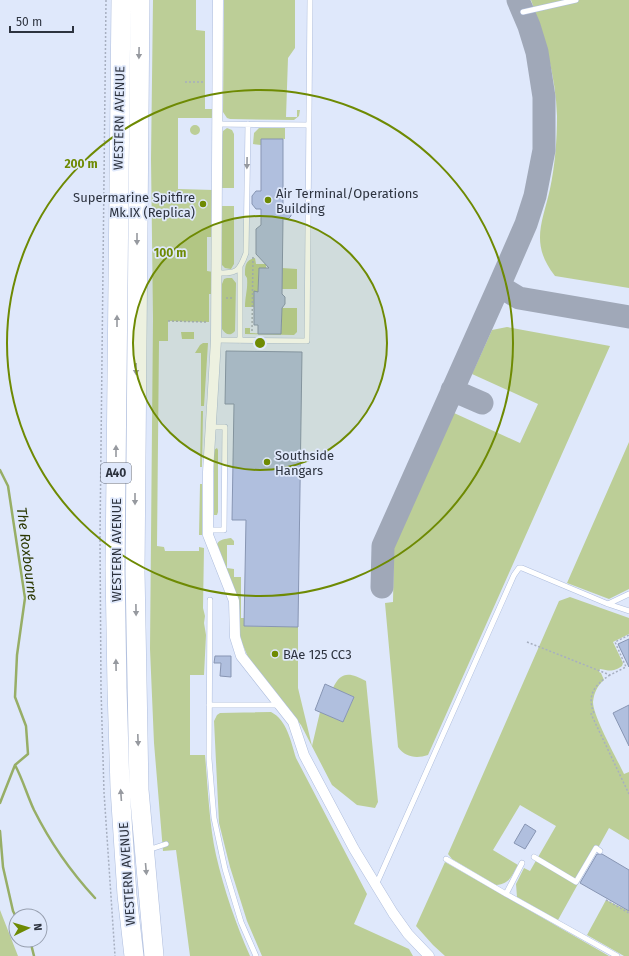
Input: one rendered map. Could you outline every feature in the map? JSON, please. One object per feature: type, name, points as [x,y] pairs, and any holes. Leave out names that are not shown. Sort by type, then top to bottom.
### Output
[{"type":"highway","name":"WESTERN AVENUE","points":[[121,0],[115,560],[116,688],[120,788],[127,895],[134,952]]},
{"type":"highway","name":"WESTERN AVENUE","points":[[140,0],[135,571],[140,790],[154,956]]},
{"type":"street","points":[[218,0],[216,340],[208,472],[208,535],[234,602],[235,637],[241,656],[293,722],[304,755],[354,849],[393,913],[408,934],[429,956]]},
{"type":"lane","points":[[216,340],[307,341],[310,0]]},
{"type":"lane","points":[[523,12],[576,0]]},
{"type":"lane","points":[[218,124],[309,125]]},
{"type":"lane","points":[[216,273],[233,273],[237,271],[246,253],[248,124]]},
{"type":"lane","points":[[240,265],[240,340]]},
{"type":"lane","points":[[208,530],[224,530],[225,427],[211,427]]},
{"type":"lane","points":[[376,885],[516,571],[519,568],[522,568],[608,604],[629,611]]},
{"type":"lane","points":[[608,604],[629,594]]},
{"type":"lane","points":[[210,600],[208,759],[214,818],[225,869],[241,922],[256,956]]},
{"type":"lane","points":[[209,706],[280,705]]},
{"type":"lane","points":[[144,848],[154,848],[166,844]]},
{"type":"lane","points":[[534,857],[576,882],[596,848],[600,851]]},
{"type":"lane","points":[[446,859],[617,956]]},
{"type":"lane","points":[[506,894],[522,863]]},
{"type":"path","points":[[186,82],[205,82]]},
{"type":"path","points":[[252,331],[253,250]]},
{"type":"path","points":[[216,297],[240,298]]},
{"type":"path","points":[[168,321],[209,322]]},
{"type":"path","points":[[629,635],[615,642],[626,666],[610,674],[599,682],[594,688],[591,702],[594,713],[591,714],[629,794]]},
{"type":"path","points":[[527,642],[610,674]]},
{"type":"path","points":[[111,895],[115,956]]},
{"type":"path","points":[[606,900],[629,913]]},
{"type":"green space","points":[[153,0],[196,0],[196,30],[205,31],[205,109],[214,109],[214,118],[178,118],[178,189],[214,190],[214,237],[207,237],[207,271],[213,272],[213,294],[209,294],[209,322],[168,321],[168,341],[159,341],[157,546],[164,547],[165,551],[199,551],[199,547],[204,548],[203,608],[206,635],[204,675],[190,675],[190,755],[205,755],[210,818],[216,855],[231,907],[250,956],[190,956],[176,850],[163,851],[154,743],[150,649],[153,318],[151,159]]},
{"type":"green space","points":[[224,0],[295,0],[295,48],[288,58],[286,117],[297,117],[297,110],[300,110],[299,116],[294,120],[230,119],[227,118],[223,112]]},
{"type":"green space","points":[[531,0],[629,0],[629,288],[555,276],[547,265],[543,254],[540,244],[541,223],[553,171],[557,116],[552,71]]},
{"type":"green space","points":[[193,125],[197,125],[199,126],[199,134],[193,135],[190,132],[190,128]]},
{"type":"green space","points":[[227,128],[232,130],[234,134],[234,188],[222,188],[222,135],[223,131]]},
{"type":"green space","points":[[259,128],[285,128],[285,139],[261,139],[261,145],[253,144],[254,133]]},
{"type":"green space","points":[[222,206],[234,206],[234,264],[231,269],[225,268],[222,265]]},
{"type":"green space","points":[[255,258],[256,264],[266,264],[266,268],[259,268],[258,292],[254,292],[254,307],[245,307],[247,282],[245,275],[246,266],[249,260]]},
{"type":"green space","points":[[282,268],[297,269],[297,289],[282,289]]},
{"type":"green space","points":[[232,278],[236,283],[235,331],[231,334],[226,333],[222,329],[222,284],[224,279]]},
{"type":"green space","points":[[282,308],[297,308],[297,332],[294,335],[245,334],[245,328],[250,328],[250,333],[281,334]]},
{"type":"green space","points":[[507,327],[610,346],[428,755],[415,757],[407,755],[398,747],[385,603],[393,602],[394,547],[454,413],[520,443],[538,404],[472,374],[492,330]]},
{"type":"green space","points":[[181,332],[194,332],[194,339],[182,339]]},
{"type":"green space","points":[[203,343],[208,343],[204,406],[201,406],[201,353],[195,353]]},
{"type":"green space","points":[[201,411],[203,411],[202,467],[200,467]]},
{"type":"green space","points":[[629,442],[629,589],[609,599],[567,583]]},
{"type":"green space","points":[[217,448],[218,512],[217,515],[214,515],[214,450]]},
{"type":"green space","points":[[200,484],[202,484],[202,535],[199,535]]},
{"type":"green space","points":[[231,538],[234,541],[234,545],[227,545],[227,568],[234,569],[234,577],[241,577],[241,618],[244,618],[244,626],[298,627],[298,688],[312,746],[320,712],[343,722],[354,697],[333,688],[339,678],[351,675],[366,681],[378,802],[375,808],[357,805],[332,785],[301,725],[248,657],[240,635],[239,601],[217,544],[221,540]]},
{"type":"green space","points":[[570,597],[629,618],[629,634],[613,642],[623,663],[622,666],[611,670],[600,669],[599,672],[604,680],[596,690],[593,702],[601,727],[624,774],[629,772],[629,840],[609,828],[558,920],[517,897],[516,884],[524,868],[530,871],[556,826],[520,805],[493,850],[518,865],[508,881],[505,883],[496,885],[452,859],[448,854],[559,601]]},
{"type":"green space","points":[[271,712],[281,720],[285,726],[296,758],[367,894],[354,924],[409,949],[413,956],[262,956],[247,921],[230,867],[219,823],[214,721],[220,713]]},
{"type":"green space","points":[[445,862],[609,956],[445,956],[416,926]]},
{"type":"green space","points":[[606,900],[629,911],[629,956],[624,956],[587,935]]},
{"type":"green space","points":[[0,910],[8,930],[8,948],[15,948],[18,956],[0,956]]},
{"type":"building","name":"Air Terminal/Operations Building","points":[[261,139],[283,139],[283,207],[288,207],[291,211],[291,216],[288,219],[283,219],[282,294],[285,297],[285,304],[282,308],[281,334],[258,334],[258,325],[254,325],[254,291],[258,292],[259,268],[269,268],[256,254],[256,229],[261,225],[261,209],[256,209],[252,204],[252,196],[256,191],[261,191]]},
{"type":"building","name":"Southside Hangars","points":[[226,351],[302,352],[298,627],[244,626],[246,520],[232,520],[234,404],[225,404]]},
{"type":"building","points":[[629,639],[629,667],[618,644]]},
{"type":"building","points":[[215,656],[231,656],[231,677],[220,676],[221,663],[214,663]]},
{"type":"building","points":[[325,684],[354,697],[343,722],[315,710]]},
{"type":"building","points":[[629,705],[629,746],[613,713]]},
{"type":"building","points":[[525,824],[536,831],[525,849],[514,843]]},
{"type":"building","points":[[597,854],[602,854],[629,870],[629,911],[580,883]]},
{"type":"waterway","name":"The Roxbourne","points":[[0,470],[8,486],[25,598],[17,655],[15,697],[26,726],[28,754],[15,765],[34,810],[47,834],[69,867],[95,898]]},
{"type":"waterway","points":[[0,803],[15,765]]},
{"type":"waterway","points":[[0,831],[3,867],[12,908]]},
{"type":"waterway","points":[[32,948],[34,956]]},
{"type":"taxiway","points":[[382,587],[383,546],[526,224],[535,196],[544,150],[544,97],[537,52],[529,26],[518,0]]},
{"type":"taxiway","points":[[499,286],[519,298],[629,317]]},
{"type":"taxiway","points":[[452,390],[482,403]]},
{"type":"place","name":"Air Terminal/Operations Building","points":[[268,200]]},
{"type":"place","name":"Supermarine Spitfire Mk.IX (Replica)","points":[[203,204]]},
{"type":"place","name":"Southside Hangars","points":[[267,462]]},
{"type":"place","name":"BAe 125 CC3","points":[[275,654]]}]
